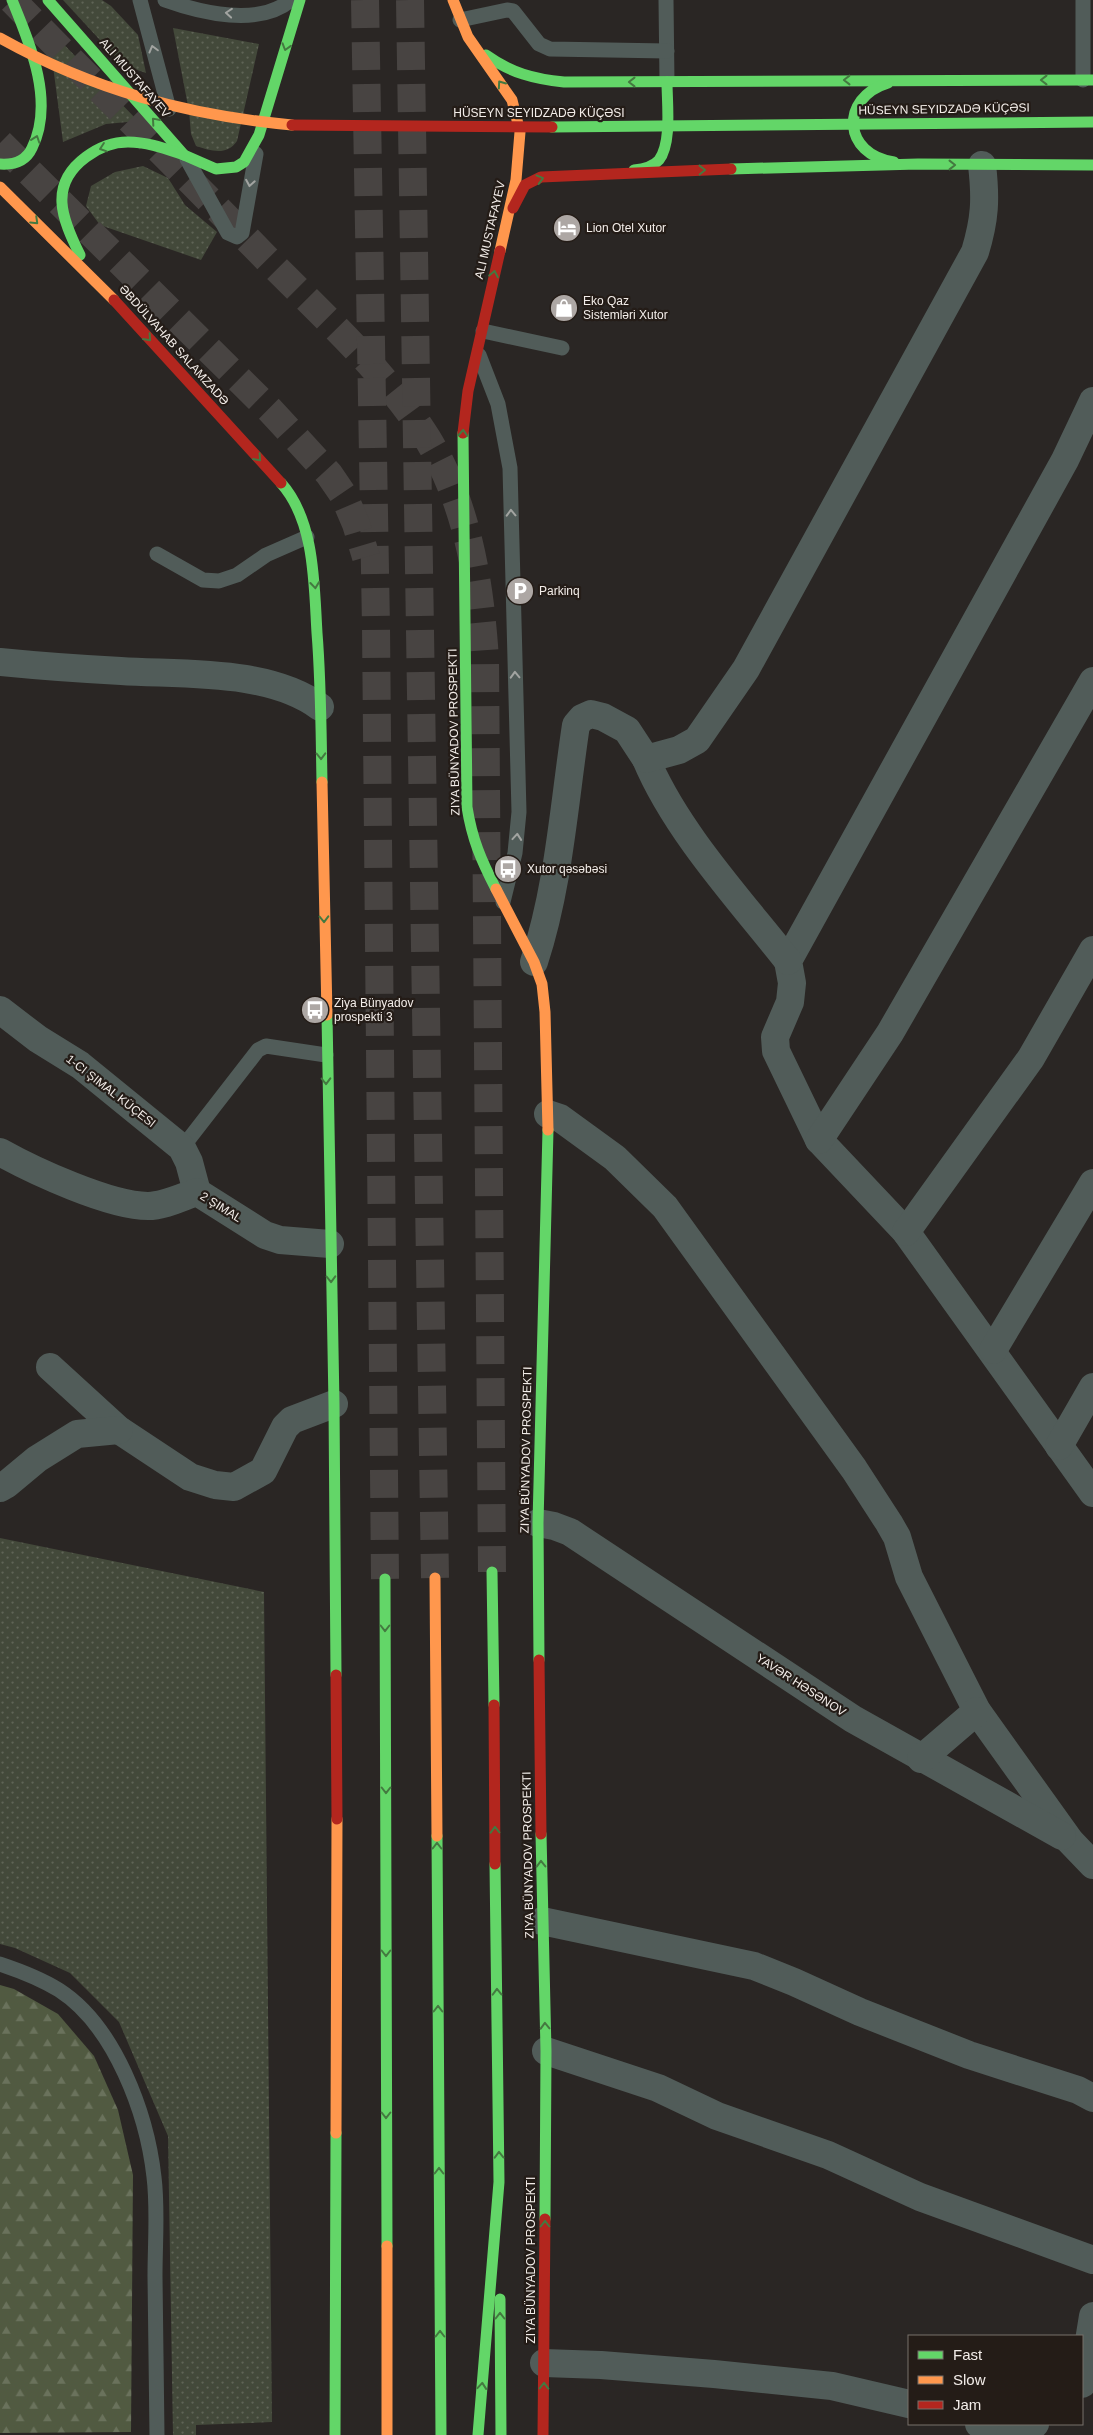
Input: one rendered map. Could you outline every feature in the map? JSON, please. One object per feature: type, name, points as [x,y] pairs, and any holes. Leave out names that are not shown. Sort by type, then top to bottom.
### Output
[{"type":"main road","points":[[0,164],[16,164],[26,157],[34,147],[40,118],[40,98],[35,65],[24,26],[12,0]]},
{"type":"main road","points":[[48,0],[184,155]]},
{"type":"main road","points":[[92,277],[62,218],[62,188],[72,167],[96,150],[116,143],[146,144],[184,155],[216,169],[236,167],[244,162],[259,136],[300,0]]},
{"type":"main road","points":[[453,0],[460,20],[476,48],[512,100],[520,132],[516,180],[500,247]]},
{"type":"main road","name":"HÜSEYN SEYIDZADƏ KÜÇƏSI","points":[[0,38],[53,66],[147,101],[189,111],[269,123],[312,127],[1093,122]]},
{"type":"main road","points":[[476,48],[499,65],[529,78],[564,82],[1088,80]]},
{"type":"main road","points":[[915,80],[876,85],[870,88],[859,98],[854,120],[856,136],[869,154],[892,162],[918,164]]},
{"type":"main road","points":[[620,172],[652,165],[664,152],[666,141],[667,82]]},
{"type":"main road","points":[[500,247],[514,204],[526,185],[541,177],[620,172],[918,164],[1093,165]]},
{"type":"main road","name":"ƏBDÜLVAHAB SALAMZADƏ","points":[[0,187],[92,277],[284,487],[296,506],[307,537],[317,598],[320,707]]},
{"type":"main road","name":"ZIYA BÜNYADOV PROSPEKTI","points":[[500,247],[483,331],[468,391],[464,422],[467,807],[474,844],[534,962],[542,984],[545,1012],[548,1114],[538,1522],[542,1921],[546,2051],[543,2435]]},
{"type":"main road","points":[[320,707],[334,1404],[337,1773],[335,2435]]},
{"type":"main road","points":[[492,1572],[500,2435]]},
{"type":"main road","points":[[435,1578],[441,2435]]},
{"type":"main road","points":[[385,1579],[387,2435]]},
{"type":"main road","points":[[478,2435],[499,2182]]},
{"type":"street","points":[[646,759],[679,750],[697,740],[746,669],[975,252],[982,230],[986,200],[982,165]]},
{"type":"street","points":[[788,961],[1065,460],[1093,401]]},
{"type":"street","points":[[0,662],[72,669],[226,677],[278,687],[303,695],[320,707]]},
{"type":"street","points":[[819,1140],[890,1033],[1093,681]]},
{"type":"street","points":[[534,962],[544,934],[552,892],[576,725],[582,718],[591,714],[603,717],[627,730],[690,835],[788,961],[792,983],[790,1002],[775,1037],[776,1050],[819,1140],[906,1232],[944,1288],[993,1350],[1093,1493]]},
{"type":"street","points":[[906,1232],[1031,1058],[1093,950]]},
{"type":"street","name":"1-CI ŞIMAL KÜÇESI","points":[[0,1010],[38,1039],[80,1065],[182,1148],[189,1162],[196,1192]]},
{"type":"street","points":[[548,1114],[560,1118],[615,1158],[665,1207],[703,1257],[889,1523],[897,1538],[909,1577],[977,1711],[1070,1841],[1093,1865]]},
{"type":"street","name":"2 ŞIMAL","points":[[0,1152],[24,1165],[113,1200],[149,1206],[196,1192],[265,1235],[280,1240],[330,1244]]},
{"type":"street","points":[[993,1350],[1093,1183]]},
{"type":"street","points":[[50,1367],[119,1430],[190,1477],[215,1485],[234,1487],[263,1471],[285,1427],[292,1420],[334,1404]]},
{"type":"street","points":[[1059,1446],[1093,1387]]},
{"type":"street","points":[[0,1488],[37,1458],[77,1434],[119,1430]]},
{"type":"street","name":"YAVƏR HƏSƏNOV","points":[[538,1522],[570,1532],[845,1714],[1070,1841]]},
{"type":"street","points":[[922,1759],[977,1711]]},
{"type":"street","points":[[542,1921],[754,1966],[860,2012],[969,2055],[1078,2090],[1093,2098]]},
{"type":"street","points":[[546,2051],[658,2088],[718,2116],[828,2155],[920,2197],[1093,2260]]},
{"type":"street","points":[[1083,2378],[1093,2316]]},
{"type":"street","points":[[544,2364],[601,2365],[832,2386],[908,2404]]},
{"type":"street","points":[[982,2425],[1010,2435],[1033,2425]]},
{"type":"lane","points":[[140,0],[172,123],[184,155],[228,233],[237,238],[242,233],[259,136]]},
{"type":"lane","points":[[165,0],[193,9],[230,14],[259,14],[276,9],[291,0]]},
{"type":"lane","points":[[666,0],[667,82]]},
{"type":"lane","points":[[1083,0],[1088,80]]},
{"type":"lane","points":[[460,20],[507,10],[513,11],[539,44],[550,49],[667,51]]},
{"type":"lane","points":[[483,331],[562,348]]},
{"type":"lane","points":[[478,353],[498,404],[510,468],[519,812],[516,853],[503,902]]},
{"type":"lane","points":[[157,554],[203,580],[219,581],[237,574],[266,555],[307,537]]},
{"type":"lane","points":[[182,1148],[258,1050],[266,1046],[326,1055]]},
{"type":"lane","points":[[0,1964],[32,1974],[60,1991],[89,2017],[112,2049],[129,2083],[148,2134],[154,2179],[157,2435]]},
{"type":"green space","points":[[63,0],[102,0],[111,6],[138,35],[146,73],[123,65]]},
{"type":"green space","points":[[48,28],[138,121],[106,124],[63,142]]},
{"type":"green space","points":[[173,28],[259,44],[237,141],[228,149],[213,151],[196,146],[191,134],[189,111]]},
{"type":"green space","points":[[143,166],[168,178],[185,205],[217,232],[201,260],[100,225],[86,206],[91,186],[115,172]]},
{"type":"green space","points":[[0,1538],[264,1592],[272,2422],[196,2425],[196,2435],[173,2435],[168,2136],[119,2022],[70,1973],[15,1948],[0,1944]]},
{"type":"green space","points":[[0,1985],[14,1989],[58,2014],[94,2056],[118,2110],[133,2175],[131,2432],[0,2433]]},
{"type":"tunnel","points":[[12,0],[372,366],[392,389],[427,438],[453,490],[462,517],[480,602],[485,659],[492,1572]]},
{"type":"tunnel","points":[[365,0],[376,627],[385,1579]]},
{"type":"tunnel","points":[[410,0],[435,1578]]},
{"type":"tunnel","points":[[0,143],[270,410],[329,474],[344,496],[356,524],[366,557]]},
{"type":"traffic: fast","points":[[0,164],[10,164],[26,156],[32,148],[41,112],[41,93],[37,73],[26,35],[12,0]]},
{"type":"traffic: fast","points":[[48,0],[184,155],[216,169],[236,167],[244,162],[259,135],[300,0]]},
{"type":"traffic: fast","points":[[486,55],[514,71],[543,79],[564,82],[1093,80]]},
{"type":"traffic: fast","points":[[634,170],[654,164],[663,153],[668,123],[667,82]]},
{"type":"traffic: fast","points":[[888,83],[872,90],[861,101],[855,113],[854,126],[857,138],[865,149],[877,157],[894,162]]},
{"type":"traffic: fast","points":[[552,127],[1093,122]]},
{"type":"traffic: fast","points":[[80,255],[68,228],[62,203],[66,179],[74,168],[96,151],[111,144],[122,142],[150,145],[184,155]]},
{"type":"traffic: fast","points":[[731,169],[918,164],[1093,165]]},
{"type":"traffic: fast","points":[[463,433],[467,807],[478,849],[496,889]]},
{"type":"traffic: fast","points":[[281,483],[292,498],[301,516],[311,554],[321,707],[322,782]]},
{"type":"traffic: fast","points":[[327,1015],[334,1404],[336,1675]]},
{"type":"traffic: fast","points":[[539,1660],[538,1523],[548,1130]]},
{"type":"traffic: fast","points":[[492,1572],[494,1705]]},
{"type":"traffic: fast","points":[[385,1579],[387,2246]]},
{"type":"traffic: fast","points":[[541,1834],[546,2051],[545,2219]]},
{"type":"traffic: fast","points":[[437,1836],[441,2435]]},
{"type":"traffic: fast","points":[[478,2435],[499,2182],[495,1864]]},
{"type":"traffic: fast","points":[[335,2435],[336,2133]]},
{"type":"traffic: fast","points":[[500,2299],[501,2435]]},
{"type":"traffic: slow","points":[[453,0],[468,37],[512,100],[520,132],[516,180],[500,251]]},
{"type":"traffic: slow","points":[[0,38],[70,72],[105,86],[141,97],[215,114],[253,121],[292,125]]},
{"type":"traffic: slow","points":[[0,187],[114,300]]},
{"type":"traffic: slow","points":[[322,782],[327,1015]]},
{"type":"traffic: slow","points":[[496,889],[534,962],[542,984],[545,1012],[548,1130]]},
{"type":"traffic: slow","points":[[435,1578],[437,1836]]},
{"type":"traffic: slow","points":[[336,2133],[337,1819]]},
{"type":"traffic: slow","points":[[387,2246],[387,2435]]},
{"type":"traffic: jam","points":[[292,125],[552,127]]},
{"type":"traffic: jam","points":[[513,208],[525,185],[541,177],[731,169]]},
{"type":"traffic: jam","points":[[463,433],[468,391],[500,251]]},
{"type":"traffic: jam","points":[[114,300],[281,483]]},
{"type":"traffic: jam","points":[[539,1660],[541,1834]]},
{"type":"traffic: jam","points":[[336,1675],[337,1819]]},
{"type":"traffic: jam","points":[[494,1705],[495,1864]]},
{"type":"traffic: jam","points":[[543,2435],[545,2219]]},
{"type":"place","name":"Lion Otel Xutor","points":[[567,228]]},
{"type":"place","name":"Eko Qaz Sistemləri Xutor","points":[[564,308]]},
{"type":"place","name":"Parkinq","points":[[520,591]]},
{"type":"place","name":"Xutor qəsəbəsi","points":[[508,869]]},
{"type":"place","name":"Ziya Bünyadov prospekti 3","points":[[315,1010]]}]
